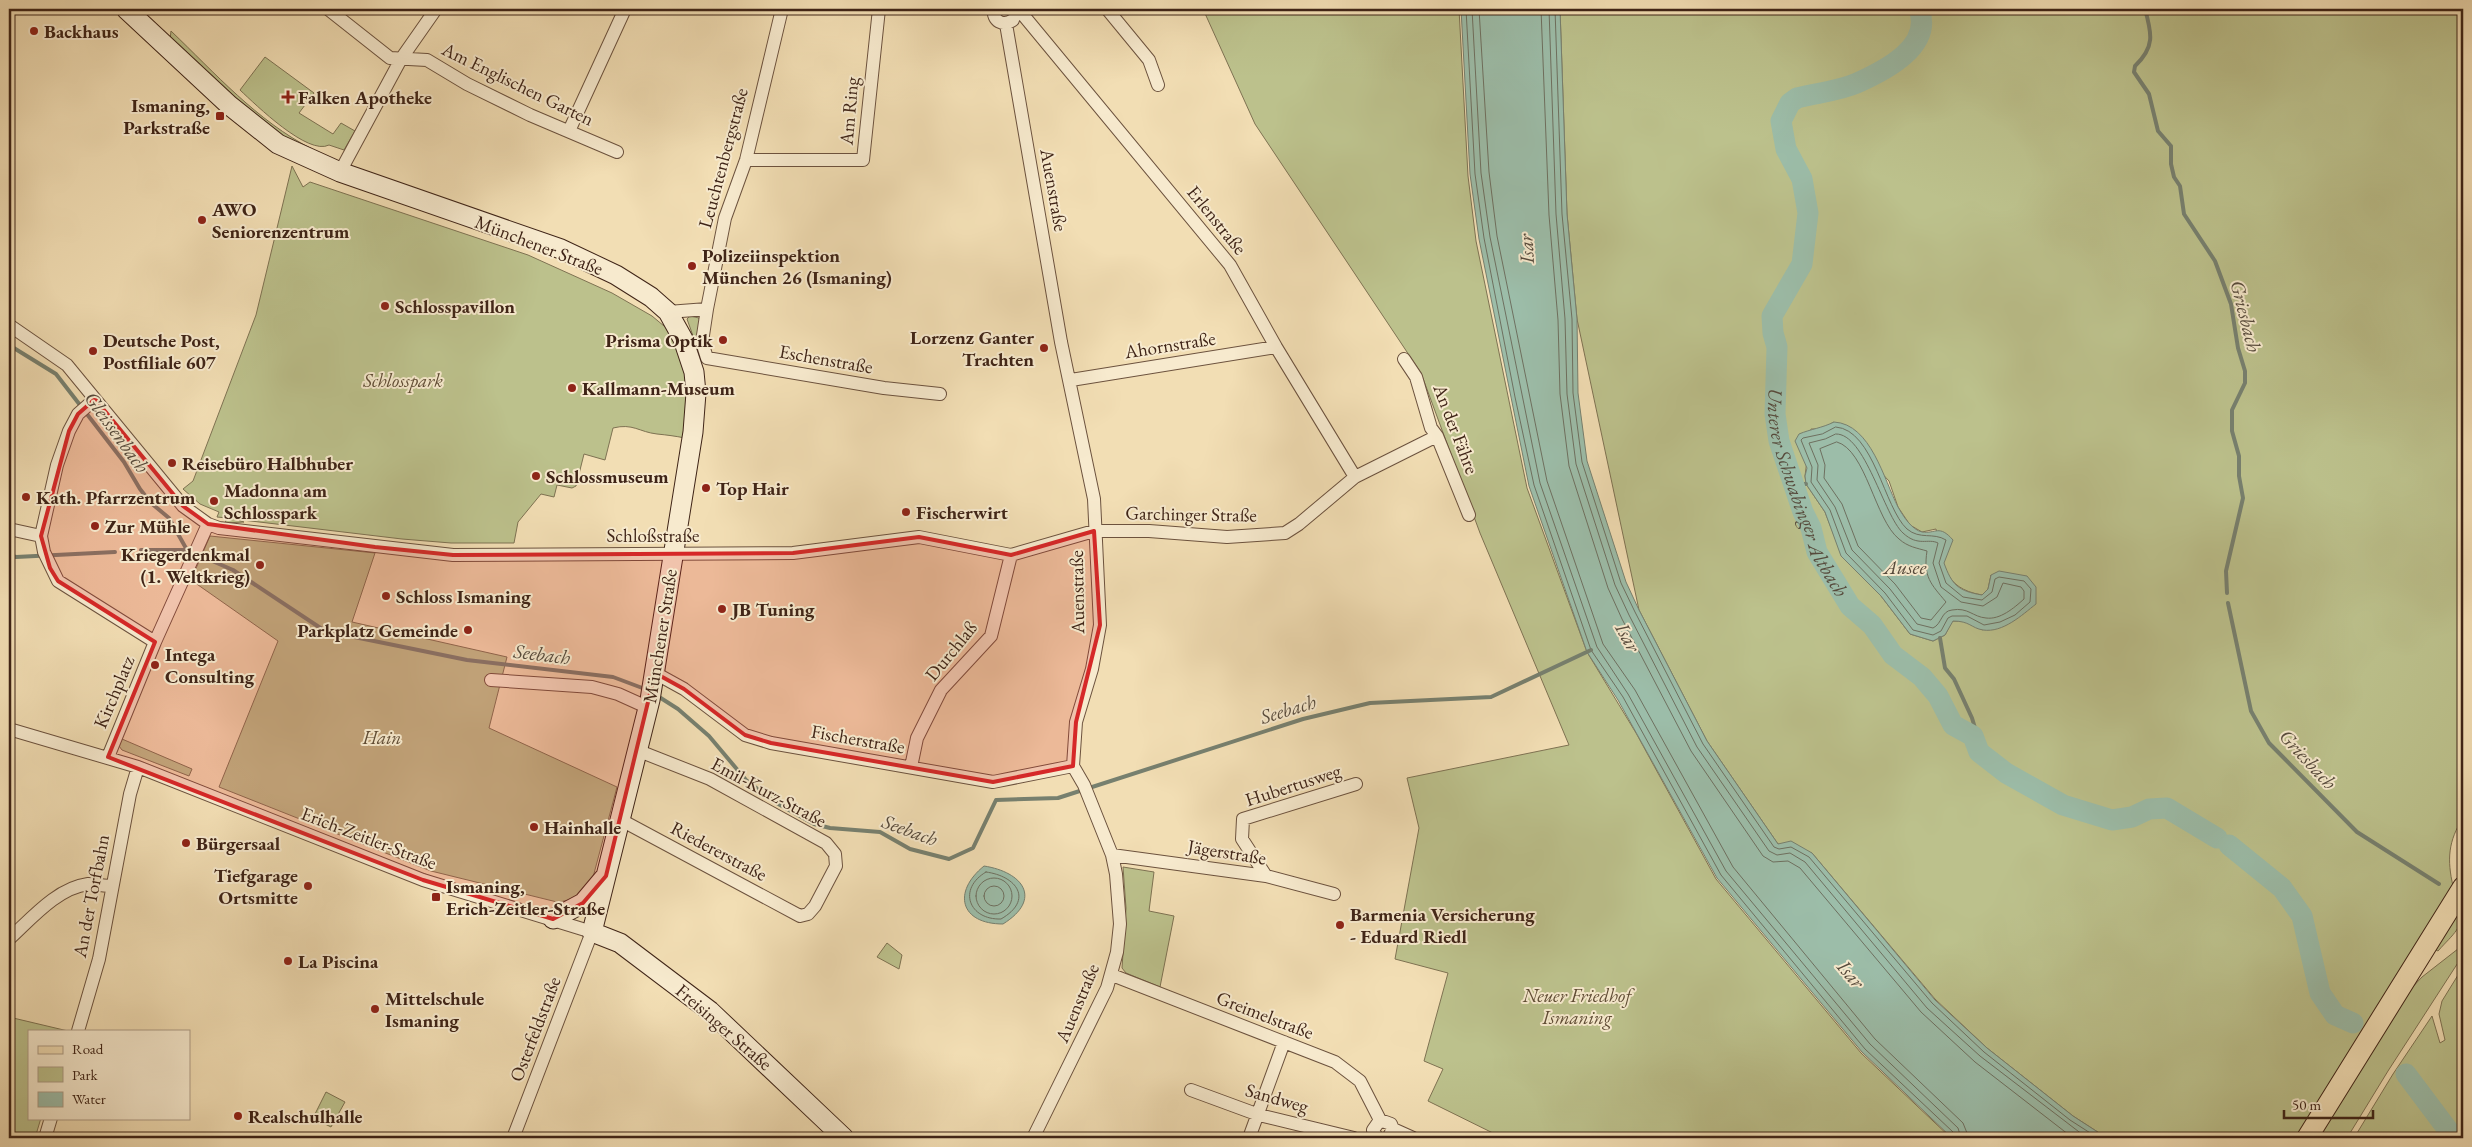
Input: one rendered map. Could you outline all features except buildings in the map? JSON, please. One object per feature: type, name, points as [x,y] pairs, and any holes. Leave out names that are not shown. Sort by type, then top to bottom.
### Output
[{"type":"main road","name":"Münchener Straße","points":[[126,9],[258,130],[290,150],[340,172],[561,250],[640,289],[668,312],[700,365],[693,432],[672,553],[652,691],[639,751],[592,932]]},
{"type":"main road","points":[[553,919],[583,903],[606,876]]},
{"type":"main road","points":[[2307,1138],[2463,887]]},
{"type":"main road","name":"Freisinger Straße","points":[[592,932],[620,943],[710,1011],[844,1138]]},
{"type":"street","name":"Am Englischen Garten","points":[[328,9],[390,58],[427,60],[467,84],[530,115],[617,152]]},
{"type":"street","points":[[340,172],[402,59],[436,9]]},
{"type":"street","points":[[569,132],[625,9]]},
{"type":"street","name":"Leuchtenbergstraße","points":[[708,310],[725,218],[746,160],[782,9]]},
{"type":"street","name":"Am Ring","points":[[746,160],[863,160],[879,9]]},
{"type":"street","points":[[994,9],[996,20],[1006,24],[1015,18],[1015,10]]},
{"type":"street","points":[[1107,9],[1149,60],[1158,85]]},
{"type":"street","name":"Erlenstraße","points":[[1015,10],[1030,24],[1230,265],[1276,347],[1355,477]]},
{"type":"street","name":"Auenstraße","points":[[1006,24],[1059,332],[1071,380],[1094,499],[1094,531],[1100,625],[1092,669],[1076,722],[1073,766],[1086,790],[1112,855],[1116,874],[1120,924],[1112,975],[1033,1138]]},
{"type":"street","points":[[668,312],[708,310],[700,365]]},
{"type":"street","points":[[9,325],[68,365],[88,404],[206,530]]},
{"type":"street","name":"Ahornstraße","points":[[1071,380],[1276,347]]},
{"type":"street","name":"An der Fähre","points":[[1404,359],[1416,377],[1431,428],[1437,436],[1469,515]]},
{"type":"street","name":"Eschenstraße","points":[[700,365],[940,394]]},
{"type":"street","name":"Kirchplatz","points":[[88,404],[69,431],[57,465],[41,536],[46,556],[58,581],[155,642]]},
{"type":"street","name":"Garchinger Straße","points":[[1094,531],[1149,531],[1227,537],[1285,533],[1299,524],[1355,477],[1437,436]]},
{"type":"street","name":"Schloßstraße","points":[[206,530],[219,528],[453,555],[792,553],[919,537],[1011,555],[1094,531]]},
{"type":"street","points":[[9,529],[41,536]]},
{"type":"street","name":"Kirchplatz","points":[[108,757],[155,642],[206,530]]},
{"type":"street","name":"Durchlaß","points":[[911,768],[918,738],[942,690],[991,636],[1011,555]]},
{"type":"street","name":"Fischerstraße","points":[[491,680],[592,687],[618,694],[684,688],[745,735],[780,744],[974,781],[993,782],[1073,766]]},
{"type":"street","name":"Erich-Zeitler-Straße","points":[[9,729],[138,767],[423,880],[489,902],[553,919],[592,932]]},
{"type":"street","name":"Emil-Kurz-Straße","points":[[639,751],[710,779],[826,843],[835,854],[836,866],[815,906],[808,914],[800,916]]},
{"type":"street","name":"An der Torfbahn","points":[[78,1030],[99,959],[130,794],[138,767]]},
{"type":"street","name":"Hubertusweg","points":[[1266,876],[1242,839],[1243,819],[1356,784]]},
{"type":"street","name":"Riedererstraße","points":[[621,820],[800,916]]},
{"type":"street","name":"Jägerstraße","points":[[1112,855],[1266,876],[1334,894]]},
{"type":"street","points":[[9,939],[52,901],[74,888],[88,884],[112,886]]},
{"type":"street","name":"Osterfeldstraße","points":[[513,1138],[592,932]]},
{"type":"street","name":"Greimelstraße","points":[[1112,975],[1335,1062],[1360,1081],[1380,1120]]},
{"type":"street","points":[[1249,1138],[1284,1042]]},
{"type":"street","name":"Sandweg","points":[[1191,1090],[1258,1115],[1354,1138]]},
{"type":"street","points":[[45,1138],[50,1120]]},
{"type":"street","points":[[1377,1138],[1373,1130],[1380,1120],[1386,1121],[1390,1134],[1413,1138]]},
{"type":"highlighted area","points":[[95,399],[183,506],[208,524],[375,547],[453,555],[793,553],[919,537],[1011,555],[1094,531],[1100,625],[1076,722],[1073,766],[993,782],[771,743],[745,735],[684,689],[655,673],[606,876],[583,903],[553,919],[423,880],[108,757],[155,642],[58,581],[50,568],[41,536],[69,431],[78,414]]},
{"type":"green space","name":"Neuer Friedhof Ismaning","points":[[1203,9],[1459,9],[1468,176],[1476,241],[1527,488],[1587,652],[1636,733],[1716,879],[1861,1053],[1951,1138],[1503,1138],[1428,1101],[1443,1069],[1424,1061],[1448,973],[1395,959],[1419,828],[1407,778],[1569,745],[1480,533],[1421,373],[1255,124]]},
{"type":"green space","points":[[1560,9],[2463,9],[2463,818],[2454,835],[2450,851],[2453,886],[2296,1138],[2107,1138],[2073,1116],[1987,1048],[1935,999],[1812,853],[1778,844],[1707,741],[1639,610],[1577,319],[1567,214]],"holes":[[[1834,422],[1889,481],[1898,507],[1910,525],[1922,532],[1936,529],[1947,572],[1959,587],[1982,595],[1988,589],[1991,575],[1983,630],[1966,621],[1952,621],[1945,635],[1933,641],[1910,634],[1881,596],[1842,556],[1825,512],[1806,484],[1805,476],[1811,429],[1821,429]]]},
{"type":"green space","points":[[171,31],[237,95],[273,125],[312,149],[311,151],[284,137],[252,116],[170,40]]},
{"type":"green space","points":[[265,57],[314,93],[299,113],[333,134],[341,123],[355,131],[344,150],[329,145],[320,146],[308,143],[270,117],[240,90]]},
{"type":"green space","name":"Schlosspark","points":[[292,166],[303,187],[310,182],[528,255],[612,293],[652,316],[670,331],[687,374],[689,403],[685,438],[651,433],[631,427],[613,428],[605,460],[584,454],[576,486],[572,488],[557,485],[554,497],[541,494],[518,522],[514,543],[451,543],[402,539],[234,519],[244,522],[225,523],[227,518],[217,517],[219,512],[200,504],[183,489],[193,481],[256,315]]},
{"type":"green space","points":[[690,316],[699,318],[701,325],[697,347],[687,319]]},
{"type":"green space","name":"Hain","points":[[210,536],[375,553],[352,622],[507,657],[489,728],[617,787],[592,881],[585,890],[573,898],[557,902],[431,871],[219,787],[278,641],[191,580]]},
{"type":"green space","points":[[122,739],[192,769],[189,776],[122,750],[119,746]]},
{"type":"green space","points":[[1123,867],[1154,872],[1149,911],[1174,916],[1160,987],[1126,973],[1122,968],[1126,908]]},
{"type":"green space","points":[[2463,904],[2461,919],[2453,935],[2438,951],[2434,949]]},
{"type":"green space","points":[[887,943],[902,955],[899,969],[877,957]]},
{"type":"green space","points":[[2463,945],[2463,955],[2347,1138],[2317,1138],[2407,993],[2422,977]]},
{"type":"green space","points":[[2463,967],[2463,1138],[2354,1138],[2393,1074],[2432,1016],[2440,1043],[2445,1040],[2439,1014],[2442,1001]]},
{"type":"green space","points":[[9,1017],[64,1030],[28,1030],[28,1120],[40,1120],[35,1138],[9,1138]]},
{"type":"green space","points":[[326,1092],[345,1102],[331,1127],[313,1118]]},
{"type":"water","name":"Isar","points":[[1461,9],[1560,9],[1567,214],[1577,319],[1578,393],[1587,461],[1626,582],[1707,741],[1778,844],[1791,841],[1812,853],[1935,1000],[1987,1048],[2073,1116],[2107,1138],[1952,1138],[1862,1052],[1717,878],[1618,700],[1587,652],[1529,486],[1479,239],[1470,174]]},
{"type":"water","name":"Ausee","points":[[1834,422],[1847,425],[1858,432],[1867,443],[1875,455],[1898,507],[1911,526],[1922,532],[1944,532],[1953,540],[1944,563],[1950,577],[1957,586],[1982,595],[1988,589],[1991,575],[1999,571],[2027,576],[2036,587],[2036,604],[2012,622],[1998,629],[1983,630],[1967,623],[1953,621],[1945,635],[1933,641],[1910,634],[1881,596],[1841,556],[1825,512],[1806,484],[1807,468],[1795,441],[1799,434]]},
{"type":"water","points":[[984,866],[1009,874],[1018,880],[1023,888],[1025,896],[1022,905],[1015,915],[1003,924],[989,923],[977,919],[965,905],[967,886]]},
{"type":"waterway","name":"Unterer Schwabinger Altbach","points":[[1919,9],[1922,22],[1919,34],[1913,45],[1893,64],[1850,86],[1797,98],[1790,103],[1781,121],[1786,149],[1802,179],[1808,213],[1802,264],[1772,316],[1773,333],[1777,347],[1775,414],[1779,441],[1803,512],[1811,528],[1817,552],[1850,606],[1872,625],[1893,655],[1922,677],[1938,696],[1953,725],[1973,736],[1979,752],[2006,773],[2063,805],[2112,820],[2132,817],[2149,809],[2167,808],[2217,838]]},
{"type":"waterway","name":"Griesbach","points":[[2145,9],[2150,33],[2149,46],[2146,53],[2135,66],[2134,72],[2149,94],[2158,131],[2171,146],[2171,164],[2174,177],[2180,186],[2184,214],[2215,261],[2231,304],[2238,348],[2245,371],[2245,383],[2232,410],[2232,431],[2239,456],[2239,476],[2243,498],[2226,571],[2227,593]]},
{"type":"waterway","name":"Gleissenbach","points":[[9,345],[56,374],[124,462],[140,489],[151,503],[169,518],[187,550]]},
{"type":"waterway","points":[[1795,484],[1806,484]]},
{"type":"waterway","name":"Seebach","points":[[141,550],[187,550],[233,570],[325,631],[467,660],[613,677],[645,689]]},
{"type":"waterway","name":"Seebach","points":[[9,555],[16,557],[115,552]]},
{"type":"waterway","name":"Griesbach","points":[[2228,603],[2251,711],[2269,743],[2357,832],[2439,884]]},
{"type":"waterway","points":[[1940,638],[1945,668],[1954,679],[1972,718],[1975,728],[1973,736]]},
{"type":"waterway","name":"Seebach","points":[[656,695],[678,709],[709,736],[746,780],[773,801],[814,824],[830,828],[880,832],[910,849],[949,859],[973,848],[996,800],[1058,798],[1303,719],[1370,703],[1491,697],[1591,650]]},
{"type":"waterway","name":"Unterer Schwabinger Altbach","points":[[2229,845],[2282,888],[2302,916],[2320,993],[2335,1015],[2353,1023]]},
{"type":"waterway","name":"Unterer Schwabinger Altbach","points":[[2406,1074],[2454,1138]]},
{"type":"place","name":"Backhaus","points":[[34,31]]},
{"type":"place","name":"Falken Apotheke","points":[[288,97]]},
{"type":"place","name":"Ismaning, Parkstraße","points":[[220,116]]},
{"type":"place","name":"AWO Seniorenzentrum","points":[[202,220]]},
{"type":"place","name":"Polizeiinspektion München 26 (Ismaning)","points":[[692,266]]},
{"type":"place","name":"Schlosspavillon","points":[[385,306]]},
{"type":"place","name":"Prisma Optik","points":[[723,340]]},
{"type":"place","name":"Lorzenz Ganter Trachten","points":[[1044,348]]},
{"type":"place","name":"Deutsche Post, Postfiliale 607","points":[[93,351]]},
{"type":"place","name":"Kallmann-Museum","points":[[572,388]]},
{"type":"place","name":"Reisebüro Halbhuber","points":[[172,463]]},
{"type":"place","name":"Schlossmuseum","points":[[536,476]]},
{"type":"place","name":"Top Hair","points":[[706,488]]},
{"type":"place","name":"Kath. Pfarrzentrum","points":[[26,497]]},
{"type":"place","name":"Madonna am Schlosspark","points":[[214,501]]},
{"type":"place","name":"Fischerwirt","points":[[906,512]]},
{"type":"place","name":"Zur Mühle","points":[[95,526]]},
{"type":"place","name":"Kriegerdenkmal (1. Weltkrieg)","points":[[260,565]]},
{"type":"place","name":"Schloss Ismaning","points":[[386,596]]},
{"type":"place","name":"JB Tuning","points":[[722,609]]},
{"type":"place","name":"Parkplatz Gemeinde","points":[[468,630]]},
{"type":"place","name":"Intega Consulting","points":[[155,665]]},
{"type":"place","name":"Hainhalle","points":[[534,827]]},
{"type":"place","name":"Bürgersaal","points":[[186,843]]},
{"type":"place","name":"Tiefgarage Ortsmitte","points":[[308,886]]},
{"type":"place","name":"Ismaning, Erich-Zeitler-Straße","points":[[436,897]]},
{"type":"place","name":"Barmenia Versicherung - Eduard Riedl","points":[[1340,925]]},
{"type":"place","name":"La Piscina","points":[[288,961]]},
{"type":"place","name":"Mittelschule Ismaning","points":[[375,1009]]},
{"type":"place","name":"Realschulhalle","points":[[238,1116]]}]
